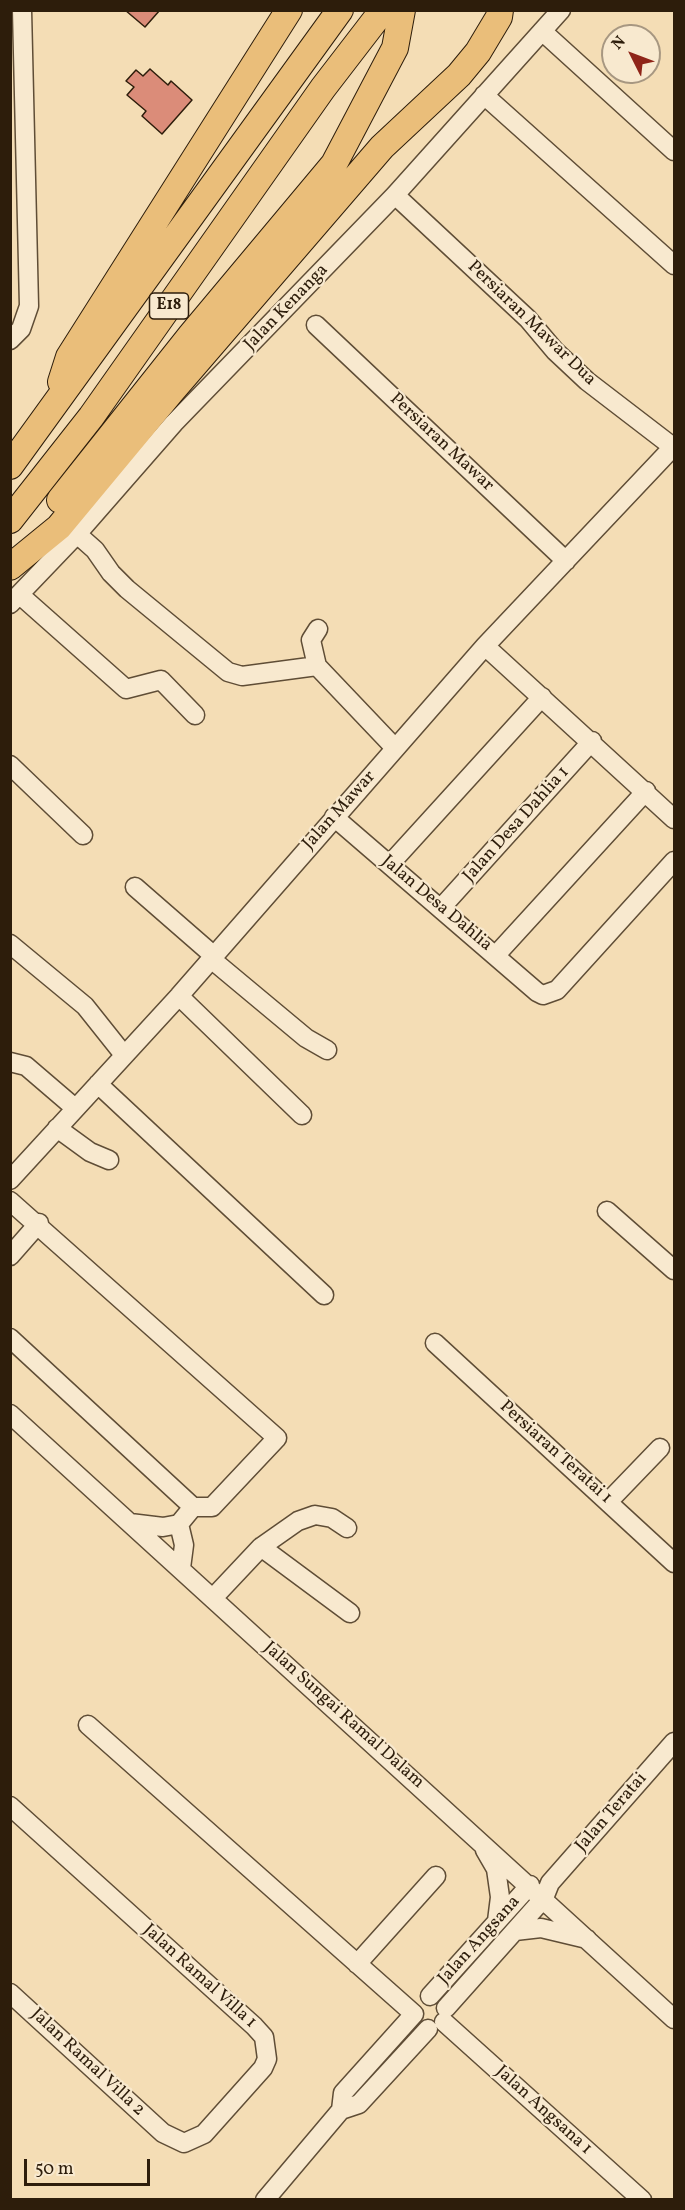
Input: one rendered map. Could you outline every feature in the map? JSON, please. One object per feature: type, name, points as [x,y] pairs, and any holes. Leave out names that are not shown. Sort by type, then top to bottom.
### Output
[{"type":"highway","points":[[238,88],[270,10]]},
{"type":"highway","points":[[53,408],[69,357],[289,10]]},
{"type":"highway","name":"E18","points":[[10,466],[340,10]]},
{"type":"highway","name":"E18","points":[[10,520],[91,417],[323,88],[383,10]]},
{"type":"highway","name":"E18","points":[[10,565],[191,335],[334,164],[395,48],[402,10]]},
{"type":"highway","points":[[478,52],[499,17],[500,10]]},
{"type":"highway","points":[[10,565],[59,527],[171,392],[382,147],[459,75],[517,10]]},
{"type":"street","points":[[10,340],[27,319],[17,185],[22,10]]},
{"type":"street","name":"Jalan Kenanga","points":[[15,599],[77,534],[174,423],[395,195],[561,10]]},
{"type":"street","points":[[542,31],[675,151]]},
{"type":"street","points":[[484,95],[675,265]]},
{"type":"street","name":"Persiaran Mawar Dua","points":[[395,195],[528,319],[555,351],[587,381],[674,447]]},
{"type":"street","name":"Persiaran Mawar","points":[[316,325],[566,561]]},
{"type":"street","name":"Jalan Mawar","points":[[10,1180],[179,996],[486,646],[674,447]]},
{"type":"street","points":[[77,534],[95,550],[111,573],[127,589],[228,672],[242,675],[317,666]]},
{"type":"street","points":[[15,599],[126,689],[161,680],[195,715]]},
{"type":"street","points":[[318,629],[311,640],[317,666],[395,748]]},
{"type":"street","points":[[486,646],[675,819]]},
{"type":"street","points":[[390,864],[542,697]]},
{"type":"street","name":"Jalan Desa Dahlia 1","points":[[441,908],[592,741]]},
{"type":"street","points":[[10,765],[83,835]]},
{"type":"street","points":[[496,955],[646,791]]},
{"type":"street","name":"Jalan Desa Dahlia","points":[[334,817],[537,992],[543,994],[556,990],[675,861]]},
{"type":"street","points":[[135,887],[306,1038],[327,1050]]},
{"type":"street","points":[[10,944],[85,1006],[124,1055]]},
{"type":"street","points":[[179,996],[302,1115]]},
{"type":"street","points":[[10,1062],[26,1066],[75,1108]]},
{"type":"street","points":[[98,1084],[324,1295]]},
{"type":"street","points":[[57,1128],[90,1152],[109,1160]]},
{"type":"street","points":[[10,1201],[39,1224],[277,1438],[212,1507],[193,1507],[10,1338]]},
{"type":"street","points":[[607,1211],[675,1270]]},
{"type":"street","points":[[10,1256],[39,1224]]},
{"type":"street","name":"Persiaran Teratai 1","points":[[435,1343],[675,1563]]},
{"type":"street","name":"Jalan Sungai Ramal Dalam","points":[[10,1414],[530,1885]]},
{"type":"street","points":[[608,1502],[660,1448]]},
{"type":"street","points":[[130,1522],[163,1527],[179,1524],[193,1507]]},
{"type":"street","points":[[213,1598],[261,1547],[298,1521],[315,1515],[332,1518],[347,1528]]},
{"type":"street","points":[[179,1524],[184,1545],[181,1568]]},
{"type":"street","points":[[261,1547],[350,1613]]},
{"type":"street","points":[[88,1725],[414,2014],[419,2024],[440,2020],[440,2000],[430,1996],[420,2000],[414,2014]]},
{"type":"street","name":"Jalan Teratai","points":[[547,1890],[675,1742]]},
{"type":"street","name":"Jalan Ramal Villa 1","points":[[10,1806],[264,2037],[267,2048],[263,2068],[204,2134],[184,2143],[163,2133]]},
{"type":"street","points":[[478,1838],[496,1869],[500,1897],[497,1921]]},
{"type":"street","points":[[357,1964],[436,1876]]},
{"type":"street","points":[[530,1885],[547,1890],[589,1939],[675,2019]]},
{"type":"street","name":"Jalan Angsana","points":[[430,1996],[530,1885]]},
{"type":"street","name":"Jalan Angsana","points":[[265,2199],[341,2110],[359,2104],[440,2020],[547,1890]]},
{"type":"street","points":[[515,1931],[541,1928],[589,1939]]},
{"type":"street","name":"Jalan Ramal Villa 2","points":[[10,1993],[163,2133]]},
{"type":"street","name":"Jalan Angsana","points":[[341,2110],[343,2093],[414,2014]]},
{"type":"street","name":"Jalan Angsana 1","points":[[440,2020],[642,2199]]},
{"type":"building","points":[[125,10],[160,10],[145,27]]},
{"type":"building","points":[[150,69],[168,85],[171,81],[192,100],[162,134],[142,116],[146,111],[127,95],[134,87],[126,81],[136,70],[143,76]]}]
